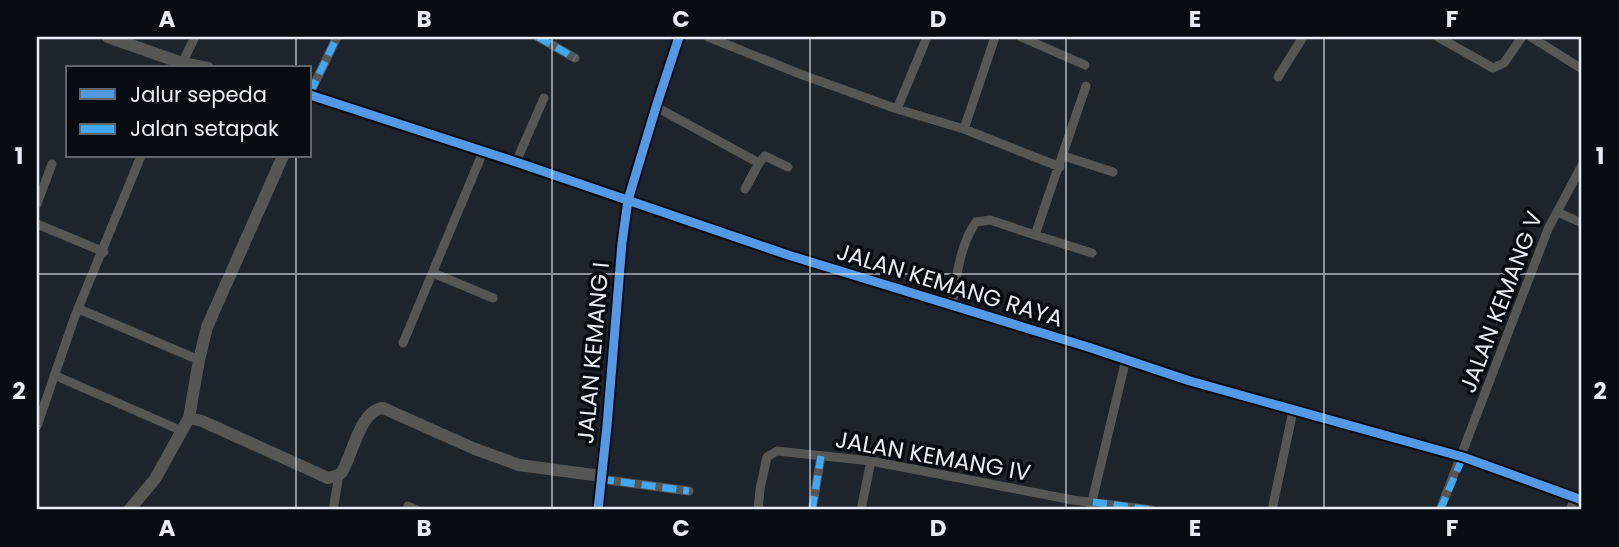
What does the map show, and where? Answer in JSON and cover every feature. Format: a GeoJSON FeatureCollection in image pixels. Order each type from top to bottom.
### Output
{"type":"FeatureCollection","features":[{"type":"Feature","properties":{"kind":"street"},"geometry":{"type":"LineString","coordinates":[[108,37],[180,65],[195,37]]}},
{"type":"Feature","properties":{"kind":"street"},"geometry":{"type":"LineString","coordinates":[[312,90],[337,37]]}},
{"type":"Feature","properties":{"kind":"street"},"geometry":{"type":"LineString","coordinates":[[538,37],[575,58]]}},
{"type":"Feature","properties":{"kind":"street","name":"JALAN KEMANG I"},"geometry":{"type":"LineString","coordinates":[[598,510],[628,200],[680,37]]}},
{"type":"Feature","properties":{"kind":"street"},"geometry":{"type":"LineString","coordinates":[[708,37],[1060,167]]}},
{"type":"Feature","properties":{"kind":"street"},"geometry":{"type":"LineString","coordinates":[[897,109],[927,37]]}},
{"type":"Feature","properties":{"kind":"street"},"geometry":{"type":"LineString","coordinates":[[964,130],[995,37]]}},
{"type":"Feature","properties":{"kind":"street"},"geometry":{"type":"LineString","coordinates":[[1021,37],[1086,65]]}},
{"type":"Feature","properties":{"kind":"street"},"geometry":{"type":"LineString","coordinates":[[1278,77],[1303,37]]}},
{"type":"Feature","properties":{"kind":"street"},"geometry":{"type":"LineString","coordinates":[[1438,37],[1493,68],[1504,63],[1522,37]]}},
{"type":"Feature","properties":{"kind":"street"},"geometry":{"type":"LineString","coordinates":[[1531,37],[1582,69]]}},
{"type":"Feature","properties":{"kind":"street"},"geometry":{"type":"LineString","coordinates":[[1035,235],[1086,86]]}},
{"type":"Feature","properties":{"kind":"street","name":"JALAN KEMANG RAYA"},"geometry":{"type":"LineString","coordinates":[[312,95],[788,256],[1190,381],[1463,457],[1578,499]]}},
{"type":"Feature","properties":{"kind":"street"},"geometry":{"type":"LineString","coordinates":[[516,162],[544,97]]}},
{"type":"Feature","properties":{"kind":"street"},"geometry":{"type":"LineString","coordinates":[[656,107],[759,163]]}},
{"type":"Feature","properties":{"kind":"street"},"geometry":{"type":"LineString","coordinates":[[404,343],[483,152]]}},
{"type":"Feature","properties":{"kind":"street"},"geometry":{"type":"LineString","coordinates":[[745,189],[765,156],[788,167]]}},
{"type":"Feature","properties":{"kind":"street"},"geometry":{"type":"LineString","coordinates":[[1064,156],[1113,172]]}},
{"type":"Feature","properties":{"kind":"street"},"geometry":{"type":"LineString","coordinates":[[37,425],[79,309],[140,158]]}},
{"type":"Feature","properties":{"kind":"street"},"geometry":{"type":"LineString","coordinates":[[129,510],[155,479],[189,418],[207,327],[282,158]]}},
{"type":"Feature","properties":{"kind":"street"},"geometry":{"type":"LineString","coordinates":[[37,204],[52,164]]}},
{"type":"Feature","properties":{"kind":"street","name":"JALAN KEMANG V"},"geometry":{"type":"LineString","coordinates":[[1440,510],[1463,457],[1540,248],[1582,165]]}},
{"type":"Feature","properties":{"kind":"street"},"geometry":{"type":"LineString","coordinates":[[1557,212],[1582,223]]}},
{"type":"Feature","properties":{"kind":"street"},"geometry":{"type":"LineString","coordinates":[[951,306],[961,259],[976,222],[990,220],[1092,253]]}},
{"type":"Feature","properties":{"kind":"street"},"geometry":{"type":"LineString","coordinates":[[37,223],[104,252]]}},
{"type":"Feature","properties":{"kind":"street"},"geometry":{"type":"LineString","coordinates":[[433,273],[493,298]]}},
{"type":"Feature","properties":{"kind":"street"},"geometry":{"type":"LineString","coordinates":[[79,309],[199,360]]}},
{"type":"Feature","properties":{"kind":"street"},"geometry":{"type":"LineString","coordinates":[[1091,506],[1126,359]]}},
{"type":"Feature","properties":{"kind":"street"},"geometry":{"type":"LineString","coordinates":[[54,375],[182,431]]}},
{"type":"Feature","properties":{"kind":"street"},"geometry":{"type":"LineString","coordinates":[[333,510],[339,475],[366,418],[377,409],[383,408],[475,449],[519,465],[689,491]]}},
{"type":"Feature","properties":{"kind":"street"},"geometry":{"type":"LineString","coordinates":[[1272,510],[1293,411]]}},
{"type":"Feature","properties":{"kind":"street"},"geometry":{"type":"LineString","coordinates":[[189,418],[202,421],[320,476],[328,478],[339,475]]}},
{"type":"Feature","properties":{"kind":"street"},"geometry":{"type":"LineString","coordinates":[[758,510],[760,489],[770,453],[777,451],[821,456]]}},
{"type":"Feature","properties":{"kind":"street","name":"JALAN KEMANG IV"},"geometry":{"type":"LineString","coordinates":[[812,510],[821,456],[871,461],[1091,506],[1152,510]]}},
{"type":"Feature","properties":{"kind":"street"},"geometry":{"type":"LineString","coordinates":[[861,510],[871,461]]}},
{"type":"Feature","properties":{"kind":"street"},"geometry":{"type":"LineString","coordinates":[[1570,510],[1578,499]]}},
{"type":"Feature","properties":{"kind":"marked path"},"geometry":{"type":"LineString","coordinates":[[312,89],[337,37]]}},
{"type":"Feature","properties":{"kind":"marked path"},"geometry":{"type":"LineString","coordinates":[[538,37],[575,58]]}},
{"type":"Feature","properties":{"kind":"marked path"},"geometry":{"type":"LineString","coordinates":[[812,510],[821,456]]}},
{"type":"Feature","properties":{"kind":"marked path"},"geometry":{"type":"LineString","coordinates":[[1440,510],[1463,457]]}},
{"type":"Feature","properties":{"kind":"marked path"},"geometry":{"type":"LineString","coordinates":[[600,479],[689,491]]}},
{"type":"Feature","properties":{"kind":"marked path"},"geometry":{"type":"LineString","coordinates":[[1093,502],[1152,510]]}},
{"type":"Feature","properties":{"kind":"cycle path"},"geometry":{"type":"LineString","coordinates":[[598,510],[628,200],[679,37]]}},
{"type":"Feature","properties":{"kind":"cycle path"},"geometry":{"type":"LineString","coordinates":[[312,96],[788,255],[1190,381],[1463,457],[1582,500]]}}]}
